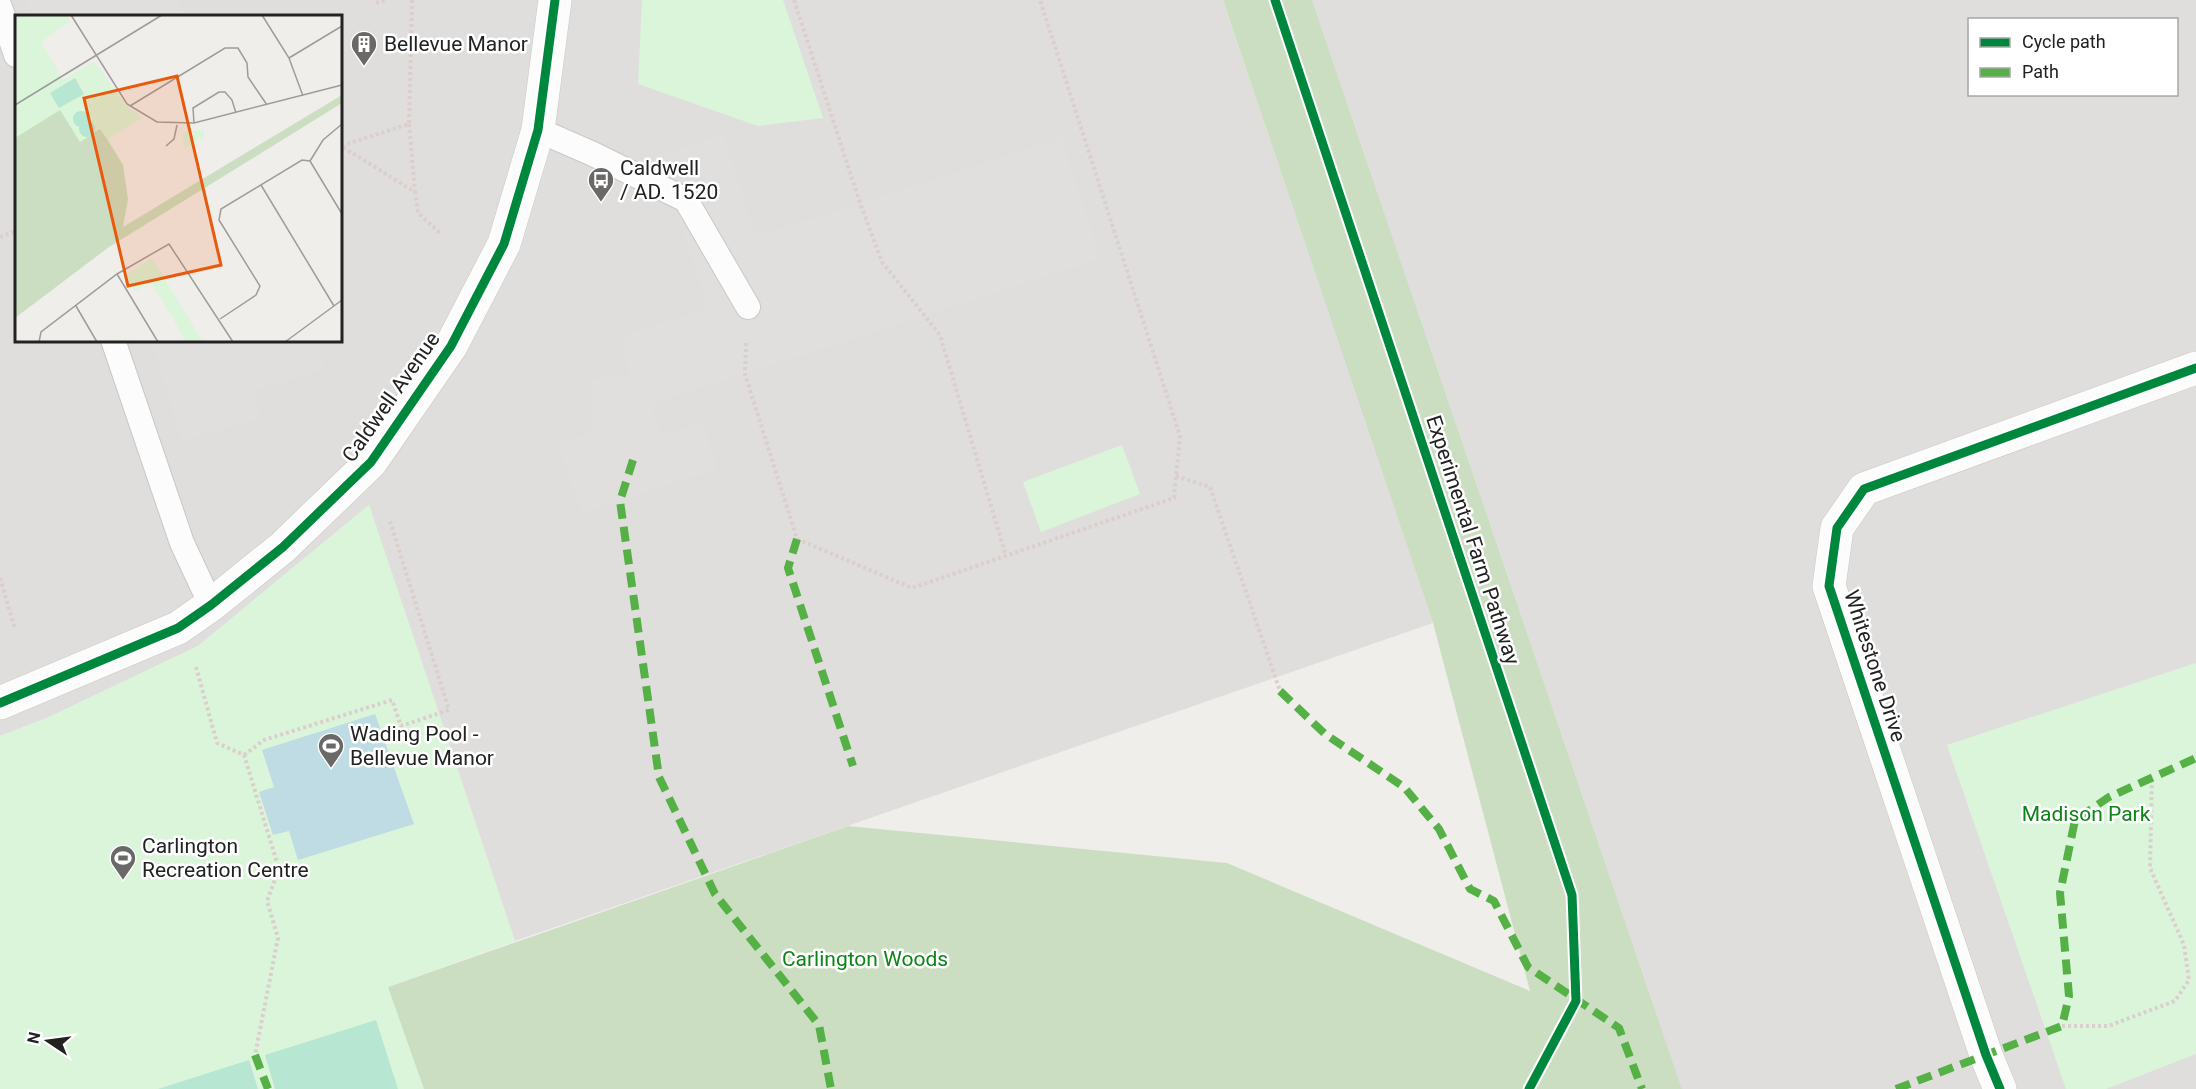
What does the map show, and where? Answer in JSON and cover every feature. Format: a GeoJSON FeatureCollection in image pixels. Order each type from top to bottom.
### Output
{"type":"FeatureCollection","features":[{"type":"Feature","properties":{"kind":"street","name":"Caldwell Avenue"},"geometry":{"type":"LineString","coordinates":[[0,703],[178,628],[211,605],[283,546],[371,462],[451,346],[504,244],[538,130],[555,0]]}},
{"type":"Feature","properties":{"kind":"street","name":"Whitestone Drive"},"geometry":{"type":"LineString","coordinates":[[2000,1089],[1986,1055],[1829,585],[1837,528],[1864,489],[2196,368]]}},
{"type":"Feature","properties":{"kind":"lane"},"geometry":{"type":"LineString","coordinates":[[0,6],[15,52]]}},
{"type":"Feature","properties":{"kind":"lane"},"geometry":{"type":"LineString","coordinates":[[538,130],[686,200],[748,307]]}},
{"type":"Feature","properties":{"kind":"lane"},"geometry":{"type":"LineString","coordinates":[[114,342],[182,543],[211,605]]}},
{"type":"Feature","properties":{"kind":"path"},"geometry":{"type":"LineString","coordinates":[[376,3],[386,0]]}},
{"type":"Feature","properties":{"kind":"path"},"geometry":{"type":"LineString","coordinates":[[412,0],[409,124],[415,192],[418,213],[441,234]]}},
{"type":"Feature","properties":{"kind":"path"},"geometry":{"type":"LineString","coordinates":[[800,0],[794,1],[860,203],[882,262],[940,335],[1006,556]]}},
{"type":"Feature","properties":{"kind":"path"},"geometry":{"type":"LineString","coordinates":[[748,307],[745,374],[797,539],[912,588],[1174,498],[1180,436],[1040,0]]}},
{"type":"Feature","properties":{"kind":"path"},"geometry":{"type":"LineString","coordinates":[[342,146],[409,124]]}},
{"type":"Feature","properties":{"kind":"path"},"geometry":{"type":"LineString","coordinates":[[342,147],[415,192]]}},
{"type":"Feature","properties":{"kind":"path"},"geometry":{"type":"LineString","coordinates":[[0,237],[15,231]]}},
{"type":"Feature","properties":{"kind":"path"},"geometry":{"type":"LineString","coordinates":[[1176,476],[1210,487],[1280,691]]}},
{"type":"Feature","properties":{"kind":"path"},"geometry":{"type":"LineString","coordinates":[[244,754],[264,740],[392,700],[401,726],[449,710],[389,518]]}},
{"type":"Feature","properties":{"kind":"path"},"geometry":{"type":"LineString","coordinates":[[0,578],[15,629]]}},
{"type":"Feature","properties":{"kind":"path"},"geometry":{"type":"LineString","coordinates":[[178,628],[198,674],[217,744],[244,754]]}},
{"type":"Feature","properties":{"kind":"path"},"geometry":{"type":"LineString","coordinates":[[244,754],[279,869],[267,901],[278,938],[255,1055]]}},
{"type":"Feature","properties":{"kind":"path"},"geometry":{"type":"LineString","coordinates":[[2062,1026],[2108,1026],[2175,1001],[2189,980],[2184,945],[2150,868],[2152,776]]}},
{"type":"Feature","properties":{"kind":"shaded area"},"geometry":{"type":"Polygon","coordinates":[[[0,0],[1223,0],[1433,623],[515,941],[369,505],[198,646],[49,717],[0,736],[0,0]]]}},
{"type":"Feature","properties":{"kind":"shaded area"},"geometry":{"type":"Polygon","coordinates":[[[25,0],[178,0],[184,15],[31,15],[25,0]]]}},
{"type":"Feature","properties":{"kind":"shaded area"},"geometry":{"type":"Polygon","coordinates":[[[1312,0],[2196,0],[2196,1089],[1682,1089],[1312,0]]]}},
{"type":"Feature","properties":{"kind":"shaded area"},"geometry":{"type":"Polygon","coordinates":[[[723,135],[756,237],[1062,138],[1100,259],[651,404],[661,436],[703,422],[718,469],[582,513],[557,444],[594,431],[592,379],[630,376],[622,336],[708,308],[659,155],[723,135]]]}},
{"type":"Feature","properties":{"kind":"shaded area"},"geometry":{"type":"Polygon","coordinates":[[[152,342],[316,342],[325,369],[254,391],[261,418],[182,441],[152,342]]]}},
{"type":"Feature","properties":{"kind":"green space"},"geometry":{"type":"Polygon","coordinates":[[[642,0],[783,0],[823,118],[758,126],[638,84],[642,0]]]}},
{"type":"Feature","properties":{"kind":"green space","name":"Carlington Woods"},"geometry":{"type":"Polygon","coordinates":[[[1223,0],[1312,0],[1682,1089],[398,1089],[388,987],[848,826],[1227,863],[1530,991],[1433,623],[1223,0]]]}},
{"type":"Feature","properties":{"kind":"green space"},"geometry":{"type":"Polygon","coordinates":[[[1122,445],[1140,494],[1041,532],[1023,482],[1122,445]]]}},
{"type":"Feature","properties":{"kind":"green space"},"geometry":{"type":"Polygon","coordinates":[[[369,505],[515,941],[388,987],[424,1089],[0,1089],[0,736],[49,717],[198,646],[369,505]]]}},
{"type":"Feature","properties":{"kind":"green space","name":"Madison Park"},"geometry":{"type":"Polygon","coordinates":[[[2196,663],[2196,1054],[2106,1089],[2066,1089],[1947,745],[2196,663]]]}},
{"type":"Feature","properties":{"kind":"green space"},"geometry":{"type":"Polygon","coordinates":[[[376,1020],[398,1089],[275,1089],[265,1055],[376,1020]]]}},
{"type":"Feature","properties":{"kind":"green space"},"geometry":{"type":"Polygon","coordinates":[[[249,1060],[258,1089],[158,1089],[249,1060]]]}},
{"type":"Feature","properties":{"kind":"water","name":"Wading Pool - Bellevue Manor"},"geometry":{"type":"Polygon","coordinates":[[[375,714],[414,824],[298,860],[289,831],[273,835],[259,792],[274,787],[262,750],[375,714]]]}},
{"type":"Feature","properties":{"kind":"marked path"},"geometry":{"type":"LineString","coordinates":[[633,460],[620,501],[659,777],[715,894],[819,1025],[831,1089]]}},
{"type":"Feature","properties":{"kind":"marked path"},"geometry":{"type":"LineString","coordinates":[[797,539],[788,568],[853,766]]}},
{"type":"Feature","properties":{"kind":"marked path"},"geometry":{"type":"LineString","coordinates":[[1280,691],[1325,734],[1404,787],[1439,829],[1470,889],[1494,901],[1528,967],[1619,1028],[1642,1089]]}},
{"type":"Feature","properties":{"kind":"marked path"},"geometry":{"type":"LineString","coordinates":[[1896,1089],[2062,1026],[2069,996],[2060,893],[2075,820],[2109,797],[2196,758]]}},
{"type":"Feature","properties":{"kind":"marked path"},"geometry":{"type":"LineString","coordinates":[[255,1055],[268,1089]]}},
{"type":"Feature","properties":{"kind":"cycle path"},"geometry":{"type":"LineString","coordinates":[[0,703],[178,628],[211,605],[283,547],[371,462],[451,346],[504,244],[538,130],[555,0]]}},
{"type":"Feature","properties":{"kind":"cycle path","name":"Experimental Farm Pathway"},"geometry":{"type":"LineString","coordinates":[[1275,0],[1572,895],[1576,1001],[1529,1089]]}},
{"type":"Feature","properties":{"kind":"cycle path"},"geometry":{"type":"LineString","coordinates":[[2000,1089],[1986,1055],[1829,586],[1837,528],[1864,489],[2196,368]]}},
{"type":"Feature","properties":{"kind":"place","name":"Bellevue Manor"},"geometry":{"type":"Point","coordinates":[364,67]}},
{"type":"Feature","properties":{"kind":"place","name":"Caldwell / AD. 1520"},"geometry":{"type":"Point","coordinates":[601,203]}},
{"type":"Feature","properties":{"kind":"place","name":"Wading Pool - Bellevue Manor"},"geometry":{"type":"Point","coordinates":[331,769]}},
{"type":"Feature","properties":{"kind":"place","name":"Carlington Recreation Centre"},"geometry":{"type":"Point","coordinates":[123,881]}}]}
